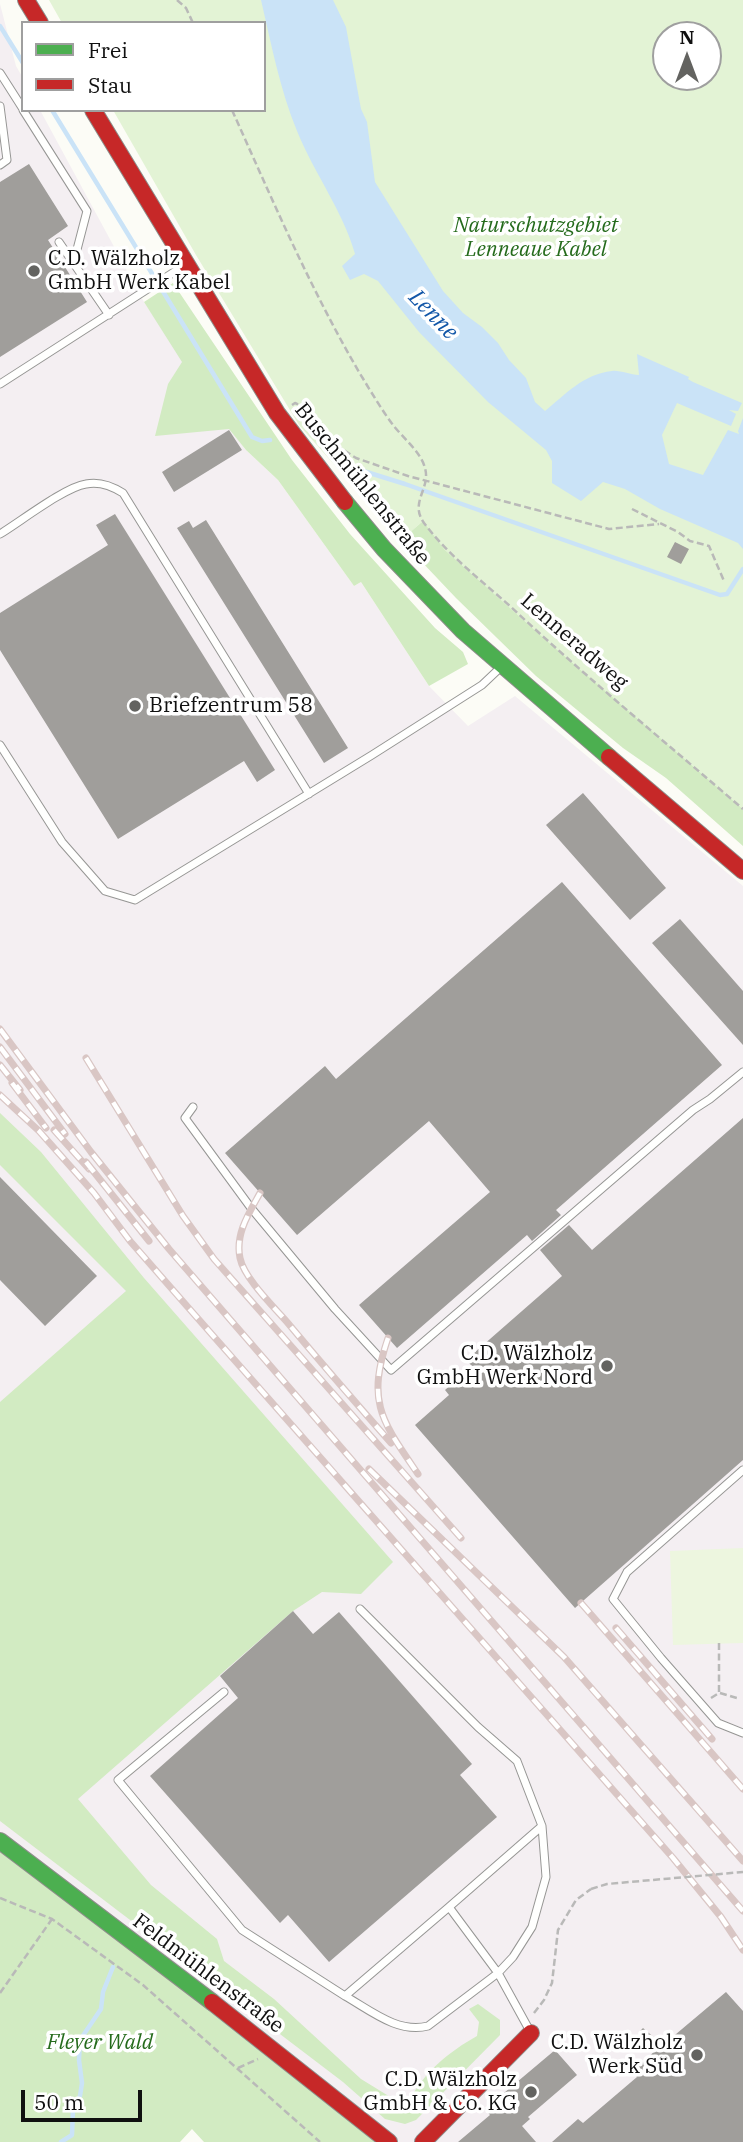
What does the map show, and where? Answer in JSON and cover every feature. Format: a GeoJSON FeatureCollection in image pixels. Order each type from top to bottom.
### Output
{"type":"FeatureCollection","features":[{"type":"Feature","properties":{"kind":"street"},"geometry":{"type":"LineString","coordinates":[[26,0],[39,21]]}},
{"type":"Feature","properties":{"kind":"street","name":"Buschmühlenstraße"},"geometry":{"type":"LineString","coordinates":[[94,112],[277,413],[322,474],[384,549],[463,631],[502,666],[743,871]]}},
{"type":"Feature","properties":{"kind":"street","name":"Feldmühlenstraße"},"geometry":{"type":"LineString","coordinates":[[0,1841],[276,2051],[389,2142]]}},
{"type":"Feature","properties":{"kind":"street"},"geometry":{"type":"LineString","coordinates":[[423,2142],[531,2033]]}},
{"type":"Feature","properties":{"kind":"lane"},"geometry":{"type":"LineString","coordinates":[[0,73],[21,107]]}},
{"type":"Feature","properties":{"kind":"lane"},"geometry":{"type":"LineString","coordinates":[[0,164],[7,160],[0,105],[13,93]]}},
{"type":"Feature","properties":{"kind":"lane"},"geometry":{"type":"LineString","coordinates":[[24,112],[87,211],[74,261]]}},
{"type":"Feature","properties":{"kind":"lane"},"geometry":{"type":"LineString","coordinates":[[59,242],[108,316]]}},
{"type":"Feature","properties":{"kind":"lane"},"geometry":{"type":"LineString","coordinates":[[0,384],[186,264]]}},
{"type":"Feature","properties":{"kind":"lane"},"geometry":{"type":"LineString","coordinates":[[0,534],[70,490],[85,484],[110,485],[123,493],[309,794]]}},
{"type":"Feature","properties":{"kind":"lane"},"geometry":{"type":"LineString","coordinates":[[0,745],[70,852],[105,891],[135,900],[482,685],[502,666]]}},
{"type":"Feature","properties":{"kind":"lane"},"geometry":{"type":"LineString","coordinates":[[193,1107],[186,1118],[251,1208],[335,1310],[391,1370],[693,1110],[743,1072]]}},
{"type":"Feature","properties":{"kind":"lane"},"geometry":{"type":"LineString","coordinates":[[743,1470],[627,1573],[613,1599],[718,1723],[743,1733]]}},
{"type":"Feature","properties":{"kind":"lane"},"geometry":{"type":"LineString","coordinates":[[224,1692],[118,1780],[242,1930],[345,1996],[399,2026],[415,2029],[428,2026],[498,1973],[513,1957],[532,1927],[546,1877],[542,1826],[517,1761],[478,1727],[359,1609]]}},
{"type":"Feature","properties":{"kind":"lane"},"geometry":{"type":"LineString","coordinates":[[345,1996],[542,1826]]}},
{"type":"Feature","properties":{"kind":"lane"},"geometry":{"type":"LineString","coordinates":[[449,1907],[498,1973],[531,2033]]}},
{"type":"Feature","properties":{"kind":"path"},"geometry":{"type":"LineString","coordinates":[[177,0],[186,8],[192,21]]}},
{"type":"Feature","properties":{"kind":"path"},"geometry":{"type":"LineString","coordinates":[[233,112],[315,290],[360,373],[393,425],[415,450],[425,467],[426,481]]}},
{"type":"Feature","properties":{"kind":"path"},"geometry":{"type":"LineString","coordinates":[[277,413],[295,403],[306,408],[339,447],[356,458],[426,481],[609,529],[659,524]]}},
{"type":"Feature","properties":{"kind":"path","name":"Lenneradweg"},"geometry":{"type":"LineString","coordinates":[[426,481],[418,513],[445,550],[743,808]]}},
{"type":"Feature","properties":{"kind":"path"},"geometry":{"type":"LineString","coordinates":[[632,509],[690,541],[709,546],[724,581]]}},
{"type":"Feature","properties":{"kind":"path"},"geometry":{"type":"LineString","coordinates":[[719,1643],[719,1693]]}},
{"type":"Feature","properties":{"kind":"path"},"geometry":{"type":"LineString","coordinates":[[701,1703],[719,1693],[737,1698]]}},
{"type":"Feature","properties":{"kind":"path"},"geometry":{"type":"LineString","coordinates":[[531,2033],[534,2011],[544,2000],[552,1983],[558,1930],[576,1900],[591,1889],[607,1884],[743,1872]]}},
{"type":"Feature","properties":{"kind":"path"},"geometry":{"type":"LineString","coordinates":[[0,1898],[52,1919],[143,1985],[320,2142]]}},
{"type":"Feature","properties":{"kind":"path"},"geometry":{"type":"LineString","coordinates":[[0,1993],[52,1919]]}},
{"type":"Feature","properties":{"kind":"shaded area"},"geometry":{"type":"Polygon","coordinates":[[[0,4],[16,66],[21,75],[21,112],[41,112],[144,302],[229,428],[246,450],[278,480],[354,586],[361,582],[429,686],[468,726],[515,696],[743,886],[743,2142],[389,2142],[0,1841],[0,4]]]}},
{"type":"Feature","properties":{"kind":"green space","name":"Naturschutzgebiet Lenneaue Kabel"},"geometry":{"type":"Polygon","coordinates":[[[49,0],[743,0],[743,809],[445,550],[423,521],[401,540],[299,425],[196,255],[114,112],[266,112],[266,21],[61,21],[49,0]]]}},
{"type":"Feature","properties":{"kind":"green space"},"geometry":{"type":"Polygon","coordinates":[[[173,283],[292,460],[350,534],[435,628],[463,652],[468,664],[429,686],[361,582],[354,586],[278,480],[246,450],[229,429],[155,436],[168,384],[182,362],[144,302],[173,283]]]}},
{"type":"Feature","properties":{"kind":"green space"},"geometry":{"type":"Polygon","coordinates":[[[423,521],[445,550],[743,809],[743,846],[666,778],[623,748],[536,676],[456,598],[401,540],[423,521]]]}},
{"type":"Feature","properties":{"kind":"green space"},"geometry":{"type":"Polygon","coordinates":[[[0,1113],[41,1152],[144,1278],[393,1562],[361,1594],[322,1592],[293,1611],[78,1799],[151,1885],[217,1939],[224,1961],[274,1999],[361,2079],[400,2103],[409,2101],[422,2081],[439,2063],[477,2036],[479,2022],[469,2009],[478,2004],[500,2020],[500,2035],[416,2120],[405,2124],[385,2119],[343,2082],[0,1821],[0,1402],[126,1291],[0,1165],[0,1113]]]}},
{"type":"Feature","properties":{"kind":"green space"},"geometry":{"type":"Polygon","coordinates":[[[743,1548],[743,1643],[673,1645],[670,1551],[743,1548]]]}},
{"type":"Feature","properties":{"kind":"green space","name":"Fleyer Wald"},"geometry":{"type":"Polygon","coordinates":[[[0,1841],[389,2142],[204,2142],[192,2129],[180,2142],[0,2142],[0,1841]]]}},
{"type":"Feature","properties":{"kind":"water","name":"Lenne"},"geometry":{"type":"Polygon","coordinates":[[[261,0],[333,0],[346,27],[361,109],[367,122],[375,182],[443,291],[463,313],[498,343],[526,378],[535,402],[545,411],[575,386],[592,376],[615,371],[639,375],[637,354],[742,403],[738,411],[729,410],[736,414],[731,426],[677,403],[662,435],[669,464],[703,475],[728,430],[739,434],[743,418],[743,549],[738,543],[660,509],[625,489],[603,482],[581,501],[552,483],[552,461],[546,450],[488,402],[419,332],[378,281],[364,274],[350,280],[342,266],[355,254],[350,238],[304,147],[291,115],[261,0]]]}},
{"type":"Feature","properties":{"kind":"building","name":"C.D. Wälzholz GmbH Werk Kabel"},"geometry":{"type":"Polygon","coordinates":[[[29,164],[68,226],[48,240],[87,302],[0,357],[0,182],[29,164]]]}},
{"type":"Feature","properties":{"kind":"building"},"geometry":{"type":"Polygon","coordinates":[[[229,430],[242,450],[174,492],[162,472],[229,430]]]}},
{"type":"Feature","properties":{"kind":"building","name":"Briefzentrum 58"},"geometry":{"type":"Polygon","coordinates":[[[115,514],[275,770],[257,782],[244,761],[118,839],[0,650],[0,613],[108,545],[96,525],[115,514]]]}},
{"type":"Feature","properties":{"kind":"building"},"geometry":{"type":"Polygon","coordinates":[[[206,520],[348,748],[324,763],[177,528],[189,521],[193,528],[206,520]]]}},
{"type":"Feature","properties":{"kind":"building"},"geometry":{"type":"Polygon","coordinates":[[[675,542],[689,549],[681,564],[667,557],[675,542]]]}},
{"type":"Feature","properties":{"kind":"building"},"geometry":{"type":"Polygon","coordinates":[[[583,793],[666,888],[630,920],[546,825],[583,793]]]}},
{"type":"Feature","properties":{"kind":"building"},"geometry":{"type":"Polygon","coordinates":[[[562,882],[722,1065],[556,1210],[561,1215],[532,1241],[527,1235],[397,1348],[359,1305],[490,1192],[429,1121],[297,1235],[225,1153],[325,1066],[336,1079],[562,882]]]}},
{"type":"Feature","properties":{"kind":"building"},"geometry":{"type":"Polygon","coordinates":[[[680,919],[743,991],[743,1045],[652,943],[680,919]]]}},
{"type":"Feature","properties":{"kind":"building","name":"C.D. Wälzholz GmbH Werk Nord"},"geometry":{"type":"Polygon","coordinates":[[[743,1118],[743,1460],[575,1608],[415,1425],[449,1395],[445,1390],[472,1366],[466,1360],[562,1276],[540,1250],[569,1225],[592,1250],[743,1118]]]}},
{"type":"Feature","properties":{"kind":"building"},"geometry":{"type":"Polygon","coordinates":[[[0,1177],[97,1276],[45,1326],[0,1280],[0,1177]]]}},
{"type":"Feature","properties":{"kind":"building"},"geometry":{"type":"Polygon","coordinates":[[[293,1611],[313,1634],[339,1612],[472,1764],[460,1775],[497,1817],[329,1962],[288,1915],[280,1923],[150,1776],[238,1698],[220,1676],[293,1611]]]}},
{"type":"Feature","properties":{"kind":"building","name":"C.D. Wälzholz Werk Süd"},"geometry":{"type":"Polygon","coordinates":[[[726,1992],[743,2011],[743,2142],[552,2142],[578,2119],[583,2123],[637,2077],[632,2071],[655,2051],[640,2031],[643,2028],[663,2045],[726,1992]]]}},
{"type":"Feature","properties":{"kind":"building","name":"C.D. Wälzholz GmbH & Co. KG"},"geometry":{"type":"Polygon","coordinates":[[[555,2050],[577,2075],[528,2117],[530,2119],[522,2126],[536,2142],[458,2142],[490,2115],[485,2109],[555,2050]]]}},
{"type":"Feature","properties":{"kind":"waterway"},"geometry":{"type":"LineString","coordinates":[[0,26],[21,60]]}},
{"type":"Feature","properties":{"kind":"waterway"},"geometry":{"type":"LineString","coordinates":[[53,112],[252,437],[262,441],[270,440]]}},
{"type":"Feature","properties":{"kind":"waterway"},"geometry":{"type":"LineString","coordinates":[[344,465],[720,595],[727,594],[743,569]]}},
{"type":"Feature","properties":{"kind":"waterway"},"geometry":{"type":"LineString","coordinates":[[61,2142],[72,2135],[73,2110],[80,2096],[80,2040],[101,2009],[103,1992],[113,1967]]}},
{"type":"Feature","properties":{"kind":"railway"},"geometry":{"type":"LineString","coordinates":[[0,1029],[91,1152],[169,1249],[743,1911]]}},
{"type":"Feature","properties":{"kind":"railway"},"geometry":{"type":"LineString","coordinates":[[0,1047],[65,1134]]}},
{"type":"Feature","properties":{"kind":"railway"},"geometry":{"type":"LineString","coordinates":[[86,1058],[183,1216],[214,1259],[461,1538]]}},
{"type":"Feature","properties":{"kind":"railway"},"geometry":{"type":"LineString","coordinates":[[0,1065],[20,1090]]}},
{"type":"Feature","properties":{"kind":"railway"},"geometry":{"type":"LineString","coordinates":[[12,1083],[46,1128]]}},
{"type":"Feature","properties":{"kind":"railway"},"geometry":{"type":"LineString","coordinates":[[0,1095],[39,1131],[94,1193],[130,1241],[673,1858],[721,1917],[743,1950]]}},
{"type":"Feature","properties":{"kind":"railway"},"geometry":{"type":"LineString","coordinates":[[54,1130],[89,1169]]}},
{"type":"Feature","properties":{"kind":"railway"},"geometry":{"type":"LineString","coordinates":[[86,1162],[149,1241]]}},
{"type":"Feature","properties":{"kind":"railway"},"geometry":{"type":"LineString","coordinates":[[260,1193],[239,1241],[240,1258],[247,1274],[391,1443]]}},
{"type":"Feature","properties":{"kind":"railway"},"geometry":{"type":"LineString","coordinates":[[388,1338],[378,1379],[381,1410],[395,1440],[418,1474]]}},
{"type":"Feature","properties":{"kind":"railway"},"geometry":{"type":"LineString","coordinates":[[369,1469],[564,1657],[743,1861]]}},
{"type":"Feature","properties":{"kind":"railway"},"geometry":{"type":"LineString","coordinates":[[581,1603],[743,1789]]}},
{"type":"Feature","properties":{"kind":"railway"},"geometry":{"type":"LineString","coordinates":[[616,1628],[712,1739]]}},
{"type":"Feature","properties":{"kind":"traffic: fast"},"geometry":{"type":"LineString","coordinates":[[345,502],[384,549],[463,631],[609,757]]}},
{"type":"Feature","properties":{"kind":"traffic: fast"},"geometry":{"type":"LineString","coordinates":[[0,1841],[212,2002]]}},
{"type":"Feature","properties":{"kind":"traffic: jam"},"geometry":{"type":"LineString","coordinates":[[26,0],[39,21]]}},
{"type":"Feature","properties":{"kind":"traffic: jam"},"geometry":{"type":"LineString","coordinates":[[94,112],[277,413],[345,502]]}},
{"type":"Feature","properties":{"kind":"traffic: jam"},"geometry":{"type":"LineString","coordinates":[[609,757],[743,871]]}},
{"type":"Feature","properties":{"kind":"traffic: jam"},"geometry":{"type":"LineString","coordinates":[[212,2002],[389,2142]]}},
{"type":"Feature","properties":{"kind":"traffic: jam"},"geometry":{"type":"LineString","coordinates":[[423,2142],[531,2033]]}},
{"type":"Feature","properties":{"kind":"place","name":"C.D. Wälzholz GmbH Werk Kabel"},"geometry":{"type":"Point","coordinates":[34,271]}},
{"type":"Feature","properties":{"kind":"place","name":"Briefzentrum 58"},"geometry":{"type":"Point","coordinates":[135,706]}},
{"type":"Feature","properties":{"kind":"place","name":"C.D. Wälzholz GmbH Werk Nord"},"geometry":{"type":"Point","coordinates":[607,1366]}},
{"type":"Feature","properties":{"kind":"place","name":"C.D. Wälzholz Werk Süd"},"geometry":{"type":"Point","coordinates":[697,2055]}},
{"type":"Feature","properties":{"kind":"place","name":"C.D. Wälzholz GmbH & Co. KG"},"geometry":{"type":"Point","coordinates":[531,2092]}}]}
